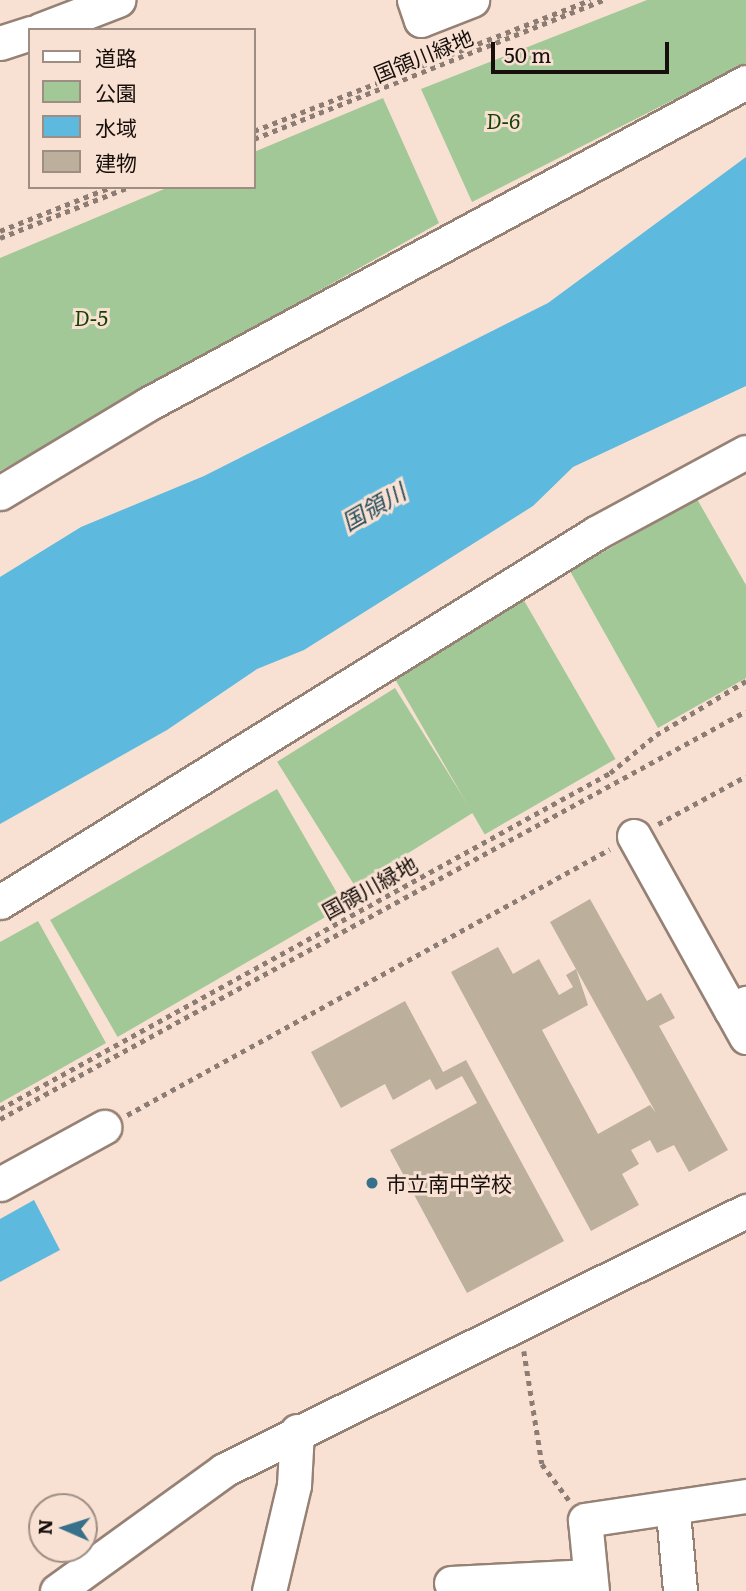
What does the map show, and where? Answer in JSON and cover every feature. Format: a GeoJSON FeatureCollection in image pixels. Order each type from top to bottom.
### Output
{"type":"FeatureCollection","features":[{"type":"Feature","properties":{"kind":"street"},"geometry":{"type":"LineString","coordinates":[[45,28],[118,0]]}},
{"type":"Feature","properties":{"kind":"street"},"geometry":{"type":"LineString","coordinates":[[414,0],[421,20],[472,0]]}},
{"type":"Feature","properties":{"kind":"street"},"geometry":{"type":"LineString","coordinates":[[0,43],[28,34]]}},
{"type":"Feature","properties":{"kind":"street"},"geometry":{"type":"LineString","coordinates":[[0,493],[148,404],[746,82]]}},
{"type":"Feature","properties":{"kind":"street"},"geometry":{"type":"LineString","coordinates":[[0,902],[596,533],[746,452]]}},
{"type":"Feature","properties":{"kind":"street"},"geometry":{"type":"LineString","coordinates":[[634,836],[741,1017]]}},
{"type":"Feature","properties":{"kind":"street"},"geometry":{"type":"LineString","coordinates":[[0,1184],[104,1127]]}},
{"type":"Feature","properties":{"kind":"street"},"geometry":{"type":"LineString","coordinates":[[57,1591],[224,1470],[297,1431],[746,1211]]}},
{"type":"Feature","properties":{"kind":"street"},"geometry":{"type":"LineString","coordinates":[[269,1591],[293,1485],[297,1431]]}},
{"type":"Feature","properties":{"kind":"street"},"geometry":{"type":"LineString","coordinates":[[451,1583],[591,1584],[585,1520],[673,1512],[746,1496]]}},
{"type":"Feature","properties":{"kind":"street"},"geometry":{"type":"LineString","coordinates":[[673,1512],[680,1591]]}},
{"type":"Feature","properties":{"kind":"path"},"geometry":{"type":"LineString","coordinates":[[256,130],[590,0]]}},
{"type":"Feature","properties":{"kind":"path","name":"国領川緑地"},"geometry":{"type":"LineString","coordinates":[[256,138],[603,0]]}},
{"type":"Feature","properties":{"kind":"path"},"geometry":{"type":"LineString","coordinates":[[0,231],[106,189]]}},
{"type":"Feature","properties":{"kind":"path"},"geometry":{"type":"LineString","coordinates":[[0,237],[124,189]]}},
{"type":"Feature","properties":{"kind":"path","name":"国領川緑地"},"geometry":{"type":"LineString","coordinates":[[0,1109],[610,773],[656,735],[746,681]]}},
{"type":"Feature","properties":{"kind":"path"},"geometry":{"type":"LineString","coordinates":[[0,1119],[746,711]]}},
{"type":"Feature","properties":{"kind":"path"},"geometry":{"type":"LineString","coordinates":[[104,1127],[746,776]]}},
{"type":"Feature","properties":{"kind":"path"},"geometry":{"type":"LineString","coordinates":[[511,1326],[524,1349],[542,1464],[585,1520]]}},
{"type":"Feature","properties":{"kind":"green space","name":"D-6"},"geometry":{"type":"Polygon","coordinates":[[[647,0],[746,0],[746,63],[472,202],[421,89],[647,0]]]}},
{"type":"Feature","properties":{"kind":"green space","name":"D-5"},"geometry":{"type":"Polygon","coordinates":[[[383,98],[439,223],[0,471],[0,258],[164,189],[256,189],[256,151],[383,98]]]}},
{"type":"Feature","properties":{"kind":"green space"},"geometry":{"type":"Polygon","coordinates":[[[697,499],[746,585],[746,678],[658,728],[570,571],[697,499]]]}},
{"type":"Feature","properties":{"kind":"green space"},"geometry":{"type":"Polygon","coordinates":[[[522,597],[616,759],[485,834],[391,672],[522,597]]]}},
{"type":"Feature","properties":{"kind":"green space"},"geometry":{"type":"Polygon","coordinates":[[[395,688],[473,813],[355,886],[277,762],[395,688]]]}},
{"type":"Feature","properties":{"kind":"green space"},"geometry":{"type":"Polygon","coordinates":[[[277,789],[345,906],[118,1037],[50,920],[277,789]]]}},
{"type":"Feature","properties":{"kind":"green space"},"geometry":{"type":"Polygon","coordinates":[[[38,921],[106,1043],[0,1103],[0,942],[38,921]]]}},
{"type":"Feature","properties":{"kind":"water","name":"国領川"},"geometry":{"type":"Polygon","coordinates":[[[746,157],[746,386],[573,467],[533,506],[304,650],[257,669],[167,730],[0,824],[0,577],[81,527],[204,476],[548,303],[746,157]]]}},
{"type":"Feature","properties":{"kind":"water"},"geometry":{"type":"Polygon","coordinates":[[[34,1200],[60,1250],[0,1282],[0,1219],[34,1200]]]}},
{"type":"Feature","properties":{"kind":"building"},"geometry":{"type":"Polygon","coordinates":[[[590,899],[647,1001],[661,993],[675,1018],[659,1026],[728,1150],[689,1172],[674,1145],[657,1153],[650,1140],[631,1150],[639,1164],[622,1174],[639,1205],[591,1231],[451,972],[498,947],[513,974],[539,959],[559,995],[573,987],[566,975],[576,969],[550,922],[590,899]],[[576,969],[588,1005],[542,1030],[598,1134],[650,1105],[656,1113],[576,969]]]}},
{"type":"Feature","properties":{"kind":"building"},"geometry":{"type":"Polygon","coordinates":[[[405,1001],[443,1072],[466,1060],[564,1241],[467,1293],[390,1150],[477,1103],[462,1076],[436,1090],[430,1079],[393,1100],[385,1084],[341,1108],[311,1052],[405,1001]]]}},
{"type":"Feature","properties":{"kind":"place","name":"市立南中学校"},"geometry":{"type":"Point","coordinates":[372,1183]}}]}
